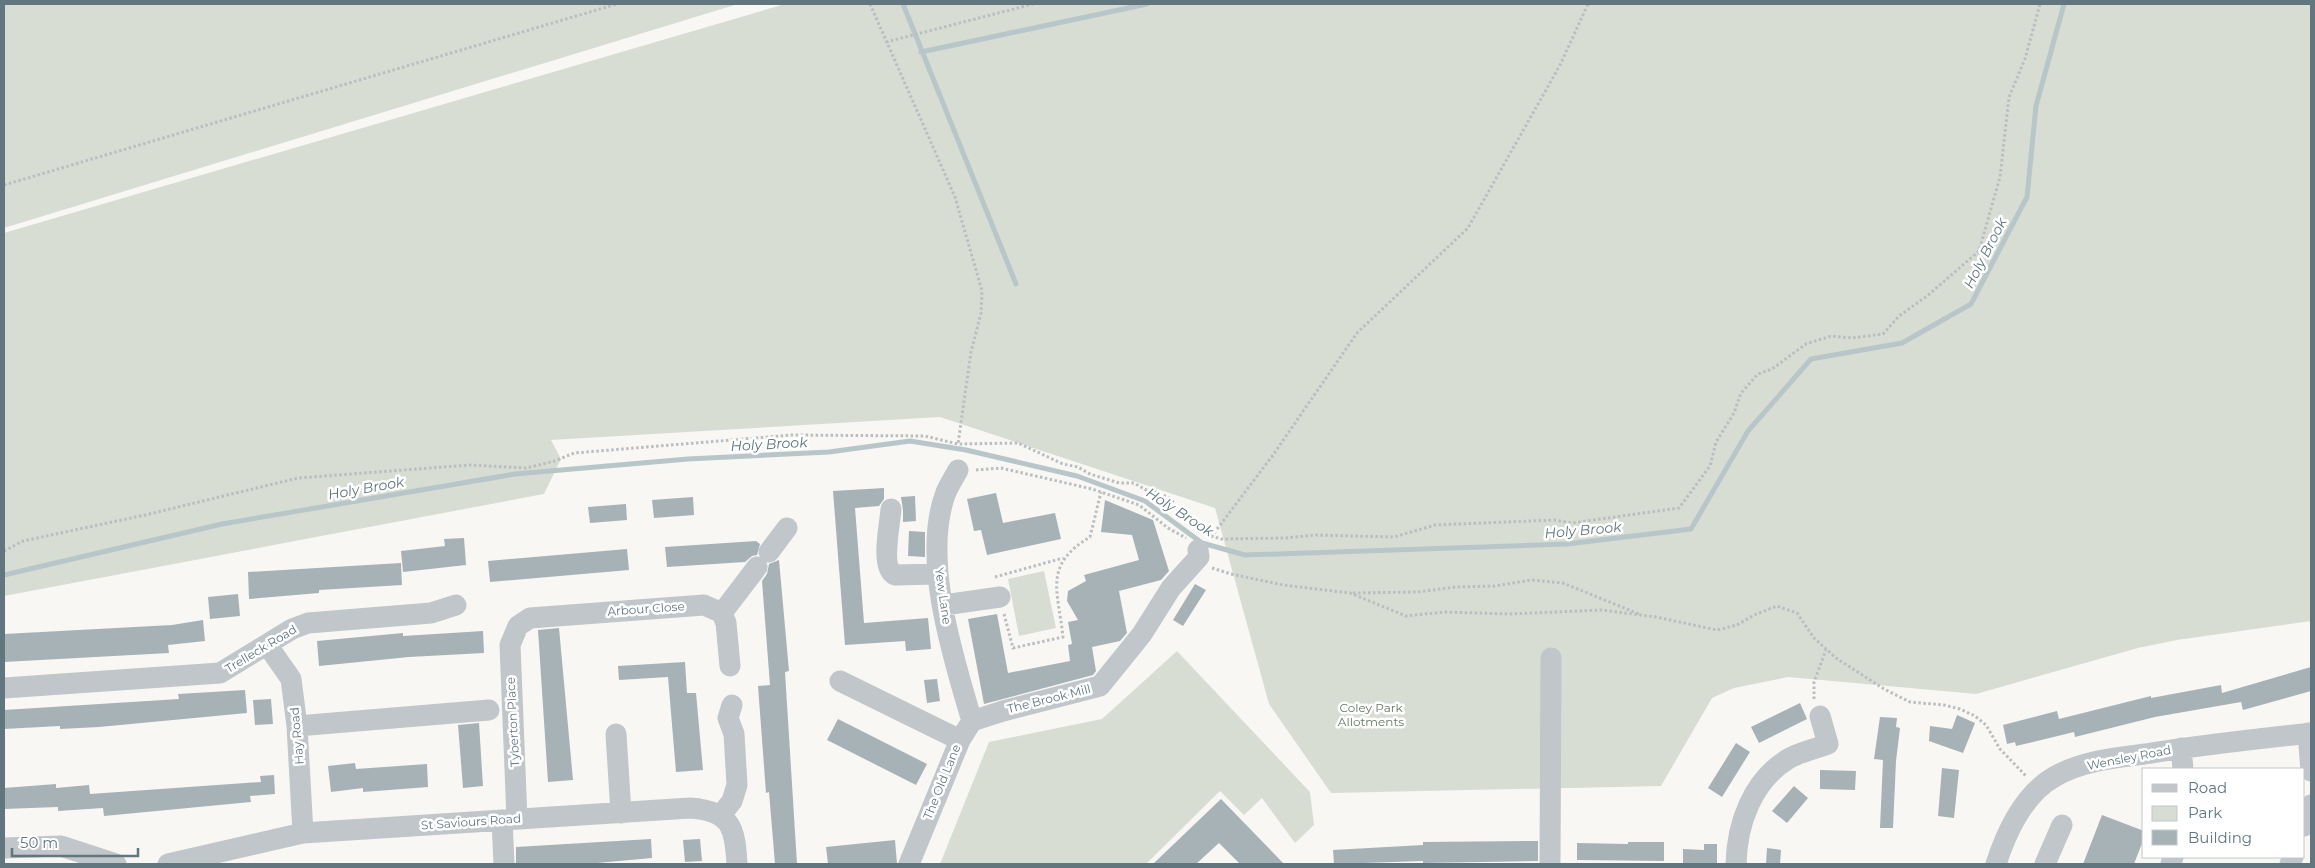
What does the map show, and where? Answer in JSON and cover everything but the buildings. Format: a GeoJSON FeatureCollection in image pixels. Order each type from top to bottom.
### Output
{"type":"FeatureCollection","features":[{"type":"Feature","properties":{"kind":"street","name":"Yew Lane"},"geometry":{"type":"LineString","coordinates":[[958,470],[946,494],[940,517],[938,574],[953,657],[972,721]]}},
{"type":"Feature","properties":{"kind":"street"},"geometry":{"type":"LineString","coordinates":[[891,509],[887,553],[888,568],[892,574],[895,576],[938,574]]}},
{"type":"Feature","properties":{"kind":"street"},"geometry":{"type":"LineString","coordinates":[[730,666],[726,623],[722,613],[787,528]]}},
{"type":"Feature","properties":{"kind":"street","name":"The Brook Mill"},"geometry":{"type":"LineString","coordinates":[[972,721],[1100,686],[1142,634],[1171,588],[1202,549]]}},
{"type":"Feature","properties":{"kind":"street"},"geometry":{"type":"LineString","coordinates":[[944,605],[1000,598]]}},
{"type":"Feature","properties":{"kind":"street","name":"Trelleck Road"},"geometry":{"type":"LineString","coordinates":[[4,688],[220,673],[268,646],[292,629],[308,623],[430,613],[456,605]]}},
{"type":"Feature","properties":{"kind":"street","name":"Arbour Close"},"geometry":{"type":"LineString","coordinates":[[518,626],[530,618],[704,605],[722,613]]}},
{"type":"Feature","properties":{"kind":"street","name":"Tyberton Place"},"geometry":{"type":"LineString","coordinates":[[504,864],[510,820],[510,644],[518,626]]}},
{"type":"Feature","properties":{"kind":"street","name":"Hay Road"},"geometry":{"type":"LineString","coordinates":[[268,646],[291,679],[297,726],[303,834]]}},
{"type":"Feature","properties":{"kind":"street"},"geometry":{"type":"LineString","coordinates":[[1550,864],[1552,658]]}},
{"type":"Feature","properties":{"kind":"street","name":"The Old Lane"},"geometry":{"type":"LineString","coordinates":[[840,682],[960,740],[909,864]]}},
{"type":"Feature","properties":{"kind":"street"},"geometry":{"type":"LineString","coordinates":[[732,705],[728,718],[734,734],[738,785],[732,800],[721,815],[736,834],[737,864]]}},
{"type":"Feature","properties":{"kind":"street"},"geometry":{"type":"LineString","coordinates":[[297,726],[489,710]]}},
{"type":"Feature","properties":{"kind":"street"},"geometry":{"type":"LineString","coordinates":[[1736,864],[1739,829],[1746,808],[1769,776],[1789,759],[1828,744],[1820,716]]}},
{"type":"Feature","properties":{"kind":"street"},"geometry":{"type":"LineString","coordinates":[[960,740],[972,721]]}},
{"type":"Feature","properties":{"kind":"street"},"geometry":{"type":"LineString","coordinates":[[2310,733],[2311,771]]}},
{"type":"Feature","properties":{"kind":"street","name":"Wensley Road"},"geometry":{"type":"LineString","coordinates":[[1996,864],[2016,817],[2038,789],[2054,777],[2096,761],[2181,748],[2310,733]]}},
{"type":"Feature","properties":{"kind":"street"},"geometry":{"type":"LineString","coordinates":[[616,734],[622,813]]}},
{"type":"Feature","properties":{"kind":"street"},"geometry":{"type":"LineString","coordinates":[[2181,748],[2183,768]]}},
{"type":"Feature","properties":{"kind":"street"},"geometry":{"type":"LineString","coordinates":[[2305,823],[2311,805]]}},
{"type":"Feature","properties":{"kind":"street","name":"St Saviours Road"},"geometry":{"type":"LineString","coordinates":[[168,864],[303,834],[690,808],[704,809],[721,815]]}},
{"type":"Feature","properties":{"kind":"street"},"geometry":{"type":"LineString","coordinates":[[2045,864],[2062,825]]}},
{"type":"Feature","properties":{"kind":"street"},"geometry":{"type":"LineString","coordinates":[[4,848],[61,846],[116,864]]}},
{"type":"Feature","properties":{"kind":"path"},"geometry":{"type":"LineString","coordinates":[[4,185],[617,4]]}},
{"type":"Feature","properties":{"kind":"path"},"geometry":{"type":"LineString","coordinates":[[870,4],[955,197],[982,291],[981,313],[971,352],[958,444]]}},
{"type":"Feature","properties":{"kind":"path"},"geometry":{"type":"LineString","coordinates":[[886,42],[1033,4]]}},
{"type":"Feature","properties":{"kind":"path"},"geometry":{"type":"LineString","coordinates":[[1202,549],[1273,455],[1356,333],[1468,228],[1560,65],[1588,4]]}},
{"type":"Feature","properties":{"kind":"path"},"geometry":{"type":"LineString","coordinates":[[1202,549],[1221,539],[1314,535],[1394,537],[1435,525],[1554,520],[1572,523],[1678,508],[1710,466],[1716,442],[1734,413],[1741,393],[1758,374],[1772,370],[1806,344],[1831,336],[1852,338],[1883,334],[1898,316],[1927,296],[1978,251],[2000,177],[2009,97],[2025,59],[2040,4]]}},
{"type":"Feature","properties":{"kind":"path"},"geometry":{"type":"LineString","coordinates":[[4,551],[23,541],[145,515],[298,478],[470,465],[526,468],[555,461],[574,453],[792,435],[926,436],[958,444],[1018,443],[1096,476],[1124,484],[1134,483],[1148,491],[1157,492],[1171,499],[1184,517],[1214,569],[1230,574],[1283,585],[1350,593],[1417,592],[1456,586],[1495,586],[1531,580],[1564,583],[1642,615]]}},
{"type":"Feature","properties":{"kind":"path"},"geometry":{"type":"LineString","coordinates":[[958,470],[1001,468],[1068,482],[1101,492],[1139,505],[1168,528],[1202,549]]}},
{"type":"Feature","properties":{"kind":"path"},"geometry":{"type":"LineString","coordinates":[[1064,558],[994,578],[1013,648],[1063,637],[1057,570],[1074,546],[1090,537],[1101,492]]}},
{"type":"Feature","properties":{"kind":"path"},"geometry":{"type":"LineString","coordinates":[[1350,593],[1406,616],[1444,612],[1509,614],[1558,610],[1602,610],[1642,615],[1717,630],[1737,625],[1754,614],[1777,606],[1796,613],[1814,638],[1826,649],[1884,689],[1910,702],[1960,708],[1975,716],[1986,725],[2000,749],[2038,789]]}},
{"type":"Feature","properties":{"kind":"path"},"geometry":{"type":"LineString","coordinates":[[1820,716],[1814,703],[1814,682],[1826,649]]}},
{"type":"Feature","properties":{"kind":"green space"},"geometry":{"type":"Polygon","coordinates":[[[4,4],[738,4],[4,228],[4,4]]]}},
{"type":"Feature","properties":{"kind":"green space","name":"Coley Park Allotments"},"geometry":{"type":"Polygon","coordinates":[[[785,4],[2311,4],[2311,621],[2177,640],[2138,648],[1976,694],[1788,677],[1734,688],[1712,698],[1661,786],[1331,793],[1269,704],[1215,508],[940,417],[551,440],[561,459],[544,494],[4,596],[4,233],[785,4]]]}},
{"type":"Feature","properties":{"kind":"green space"},"geometry":{"type":"Polygon","coordinates":[[[1044,571],[1056,628],[1019,636],[1008,579],[1044,571]]]}},
{"type":"Feature","properties":{"kind":"green space"},"geometry":{"type":"Polygon","coordinates":[[[1177,651],[1310,792],[1314,825],[1295,843],[1262,798],[1244,815],[1220,791],[1146,864],[940,864],[989,742],[1102,719],[1177,651]]]}},
{"type":"Feature","properties":{"kind":"waterway"},"geometry":{"type":"LineString","coordinates":[[903,4],[1016,284]]}},
{"type":"Feature","properties":{"kind":"waterway"},"geometry":{"type":"LineString","coordinates":[[921,52],[1147,4]]}},
{"type":"Feature","properties":{"kind":"waterway","name":"Holy Brook"},"geometry":{"type":"LineString","coordinates":[[4,575],[222,524],[515,474],[688,459],[829,452],[910,441],[966,450],[1077,476],[1145,501],[1202,543],[1245,555],[1567,544],[1691,529],[1748,431],[1811,359],[1902,343],[1971,304],[2027,197],[2036,106],[2064,4]]}}]}
